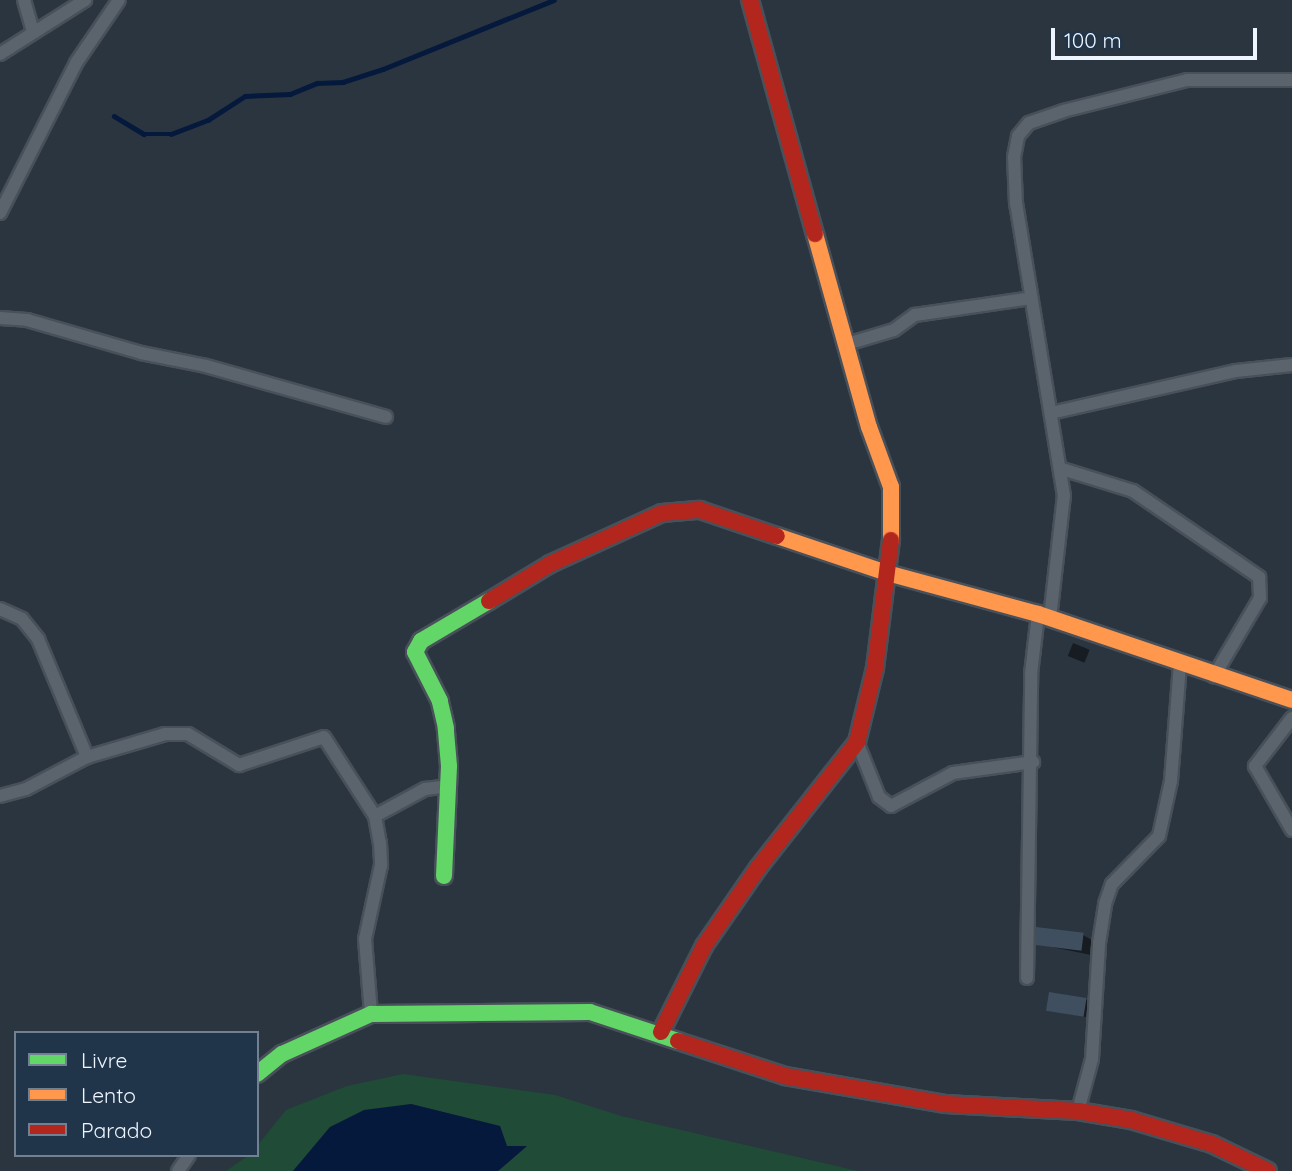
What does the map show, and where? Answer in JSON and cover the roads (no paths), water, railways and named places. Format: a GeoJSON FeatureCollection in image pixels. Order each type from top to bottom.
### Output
{"type":"FeatureCollection","features":[{"type":"Feature","properties":{"kind":"street"},"geometry":{"type":"LineString","coordinates":[[24,0],[33,33]]}},
{"type":"Feature","properties":{"kind":"street"},"geometry":{"type":"LineString","coordinates":[[0,54],[85,0]]}},
{"type":"Feature","properties":{"kind":"street"},"geometry":{"type":"LineString","coordinates":[[0,213],[76,64],[119,0]]}},
{"type":"Feature","properties":{"kind":"street"},"geometry":{"type":"LineString","coordinates":[[661,1032],[704,946],[758,868],[815,801],[857,743],[875,668],[894,498],[847,344],[750,0]]}},
{"type":"Feature","properties":{"kind":"street"},"geometry":{"type":"LineString","coordinates":[[1027,978],[1033,762],[1031,674],[1063,524],[1062,470],[1031,298],[1013,157],[1018,136],[1029,123],[1187,80],[1292,80]]}},
{"type":"Feature","properties":{"kind":"street"},"geometry":{"type":"LineString","coordinates":[[847,344],[894,330],[915,315],[1031,298]]}},
{"type":"Feature","properties":{"kind":"street"},"geometry":{"type":"LineString","coordinates":[[0,318],[27,320],[141,353],[206,366],[386,417]]}},
{"type":"Feature","properties":{"kind":"street"},"geometry":{"type":"LineString","coordinates":[[1051,413],[1236,371],[1292,365]]}},
{"type":"Feature","properties":{"kind":"street"},"geometry":{"type":"LineString","coordinates":[[1062,470],[1133,491],[1259,577],[1260,598],[1214,676]]}},
{"type":"Feature","properties":{"kind":"street"},"geometry":{"type":"LineString","coordinates":[[444,876],[448,786],[444,712],[415,652],[439,627],[550,564],[662,513],[684,509],[700,510],[887,573],[1044,616],[1180,665],[1292,700]]}},
{"type":"Feature","properties":{"kind":"street"},"geometry":{"type":"LineString","coordinates":[[0,609],[22,618],[38,639],[87,757]]}},
{"type":"Feature","properties":{"kind":"street"},"geometry":{"type":"LineString","coordinates":[[1078,1111],[1092,1059],[1105,905],[1112,884],[1158,835],[1171,781],[1180,665]]}},
{"type":"Feature","properties":{"kind":"street"},"geometry":{"type":"LineString","coordinates":[[1292,718],[1255,766],[1292,830]]}},
{"type":"Feature","properties":{"kind":"street"},"geometry":{"type":"LineString","coordinates":[[0,796],[26,789],[87,757],[165,734],[188,734],[239,765],[324,737],[374,816],[381,864],[365,939],[371,1014]]}},
{"type":"Feature","properties":{"kind":"street"},"geometry":{"type":"LineString","coordinates":[[857,743],[879,797],[891,806],[953,772],[1033,762]]}},
{"type":"Feature","properties":{"kind":"street"},"geometry":{"type":"LineString","coordinates":[[374,816],[425,789],[448,786]]}},
{"type":"Feature","properties":{"kind":"street"},"geometry":{"type":"LineString","coordinates":[[259,1072],[282,1054],[371,1014],[590,1012],[661,1032],[785,1076],[946,1104],[1078,1111],[1212,1144],[1268,1171]]}},
{"type":"Feature","properties":{"kind":"water"},"geometry":{"type":"Polygon","coordinates":[[[411,1104],[500,1126],[507,1146],[527,1146],[498,1171],[293,1171],[330,1127],[364,1110],[411,1104]]]}},
{"type":"Feature","properties":{"kind":"waterway"},"geometry":{"type":"LineString","coordinates":[[114,116],[144,134],[171,134],[208,120],[245,96],[290,94],[317,83],[343,82],[383,69],[554,0]]}}]}
